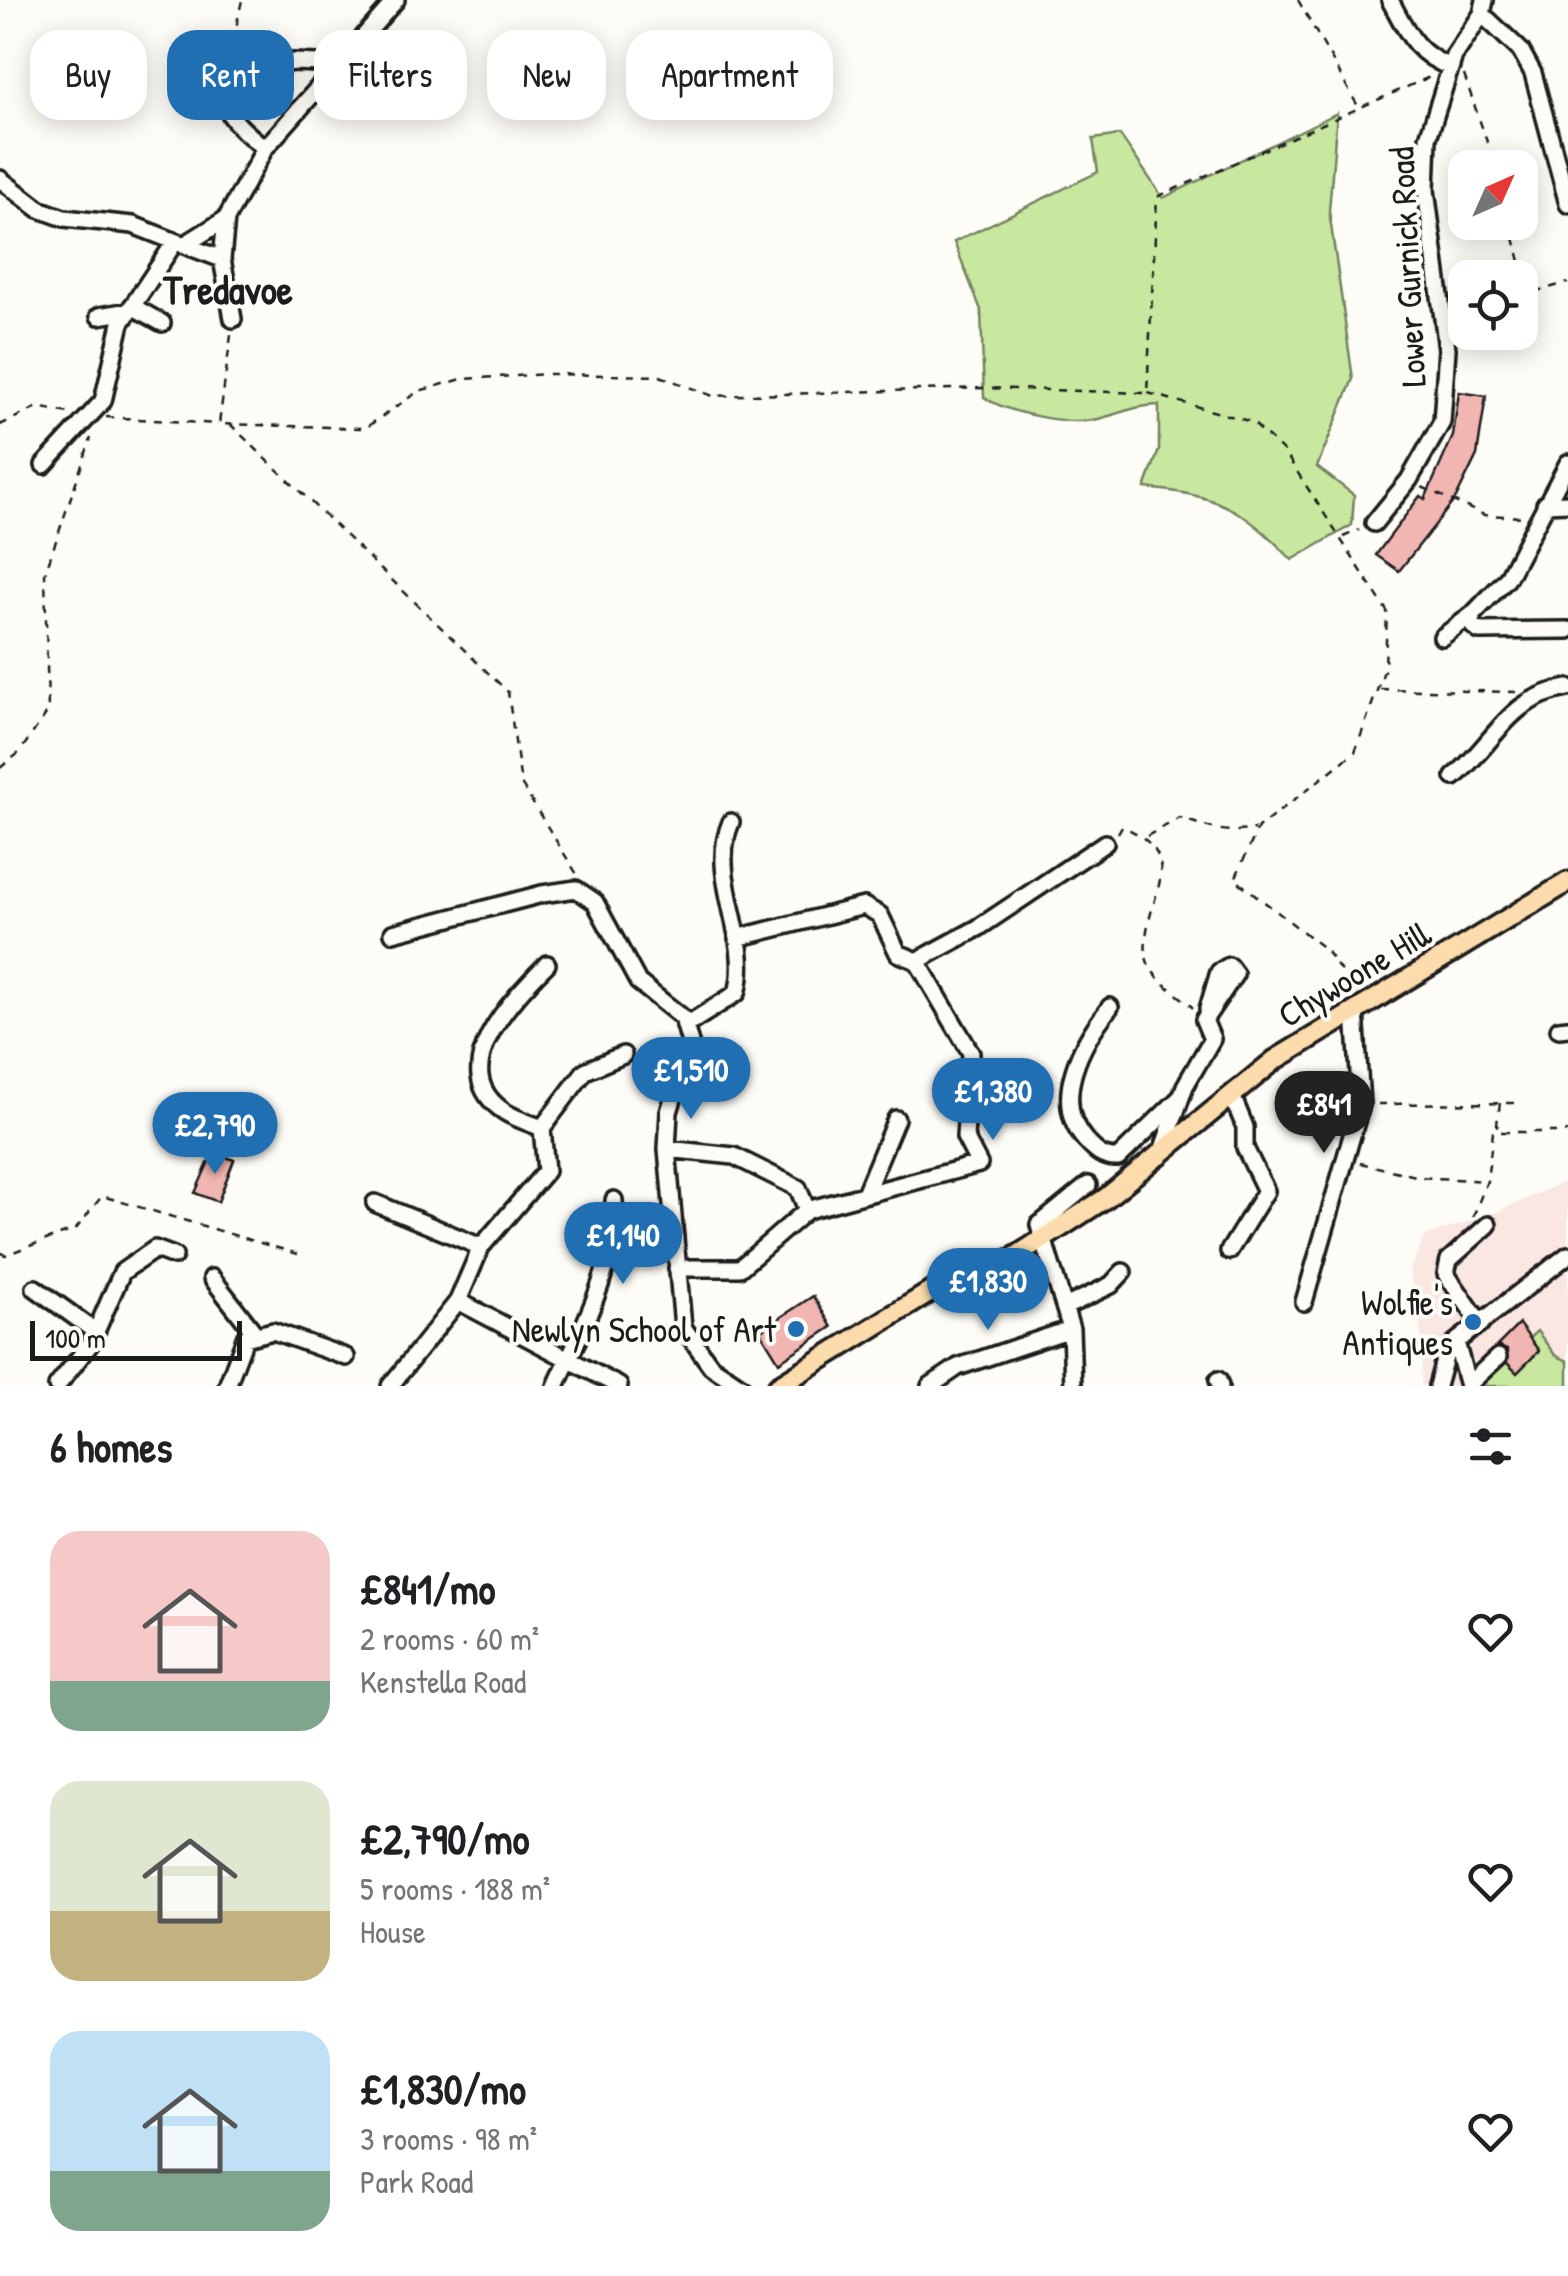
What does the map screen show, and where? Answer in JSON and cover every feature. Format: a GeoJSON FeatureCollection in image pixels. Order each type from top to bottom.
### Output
{"type":"FeatureCollection","features":[{"type":"Feature","properties":{"kind":"main road","name":"Chywoone Hill"},"geometry":{"type":"LineString","coordinates":[[778,1386],[932,1291],[1014,1257],[1106,1198],[1275,1060],[1568,882]]}},
{"type":"Feature","properties":{"kind":"street"},"geometry":{"type":"LineString","coordinates":[[370,30],[396,0]]}},
{"type":"Feature","properties":{"kind":"street"},"geometry":{"type":"LineString","coordinates":[[1390,0],[1414,46],[1430,60],[1453,62]]}},
{"type":"Feature","properties":{"kind":"street"},"geometry":{"type":"LineString","coordinates":[[1483,7],[1521,51],[1533,73],[1568,204]]}},
{"type":"Feature","properties":{"kind":"street","name":"Lower Gurnick Road"},"geometry":{"type":"LineString","coordinates":[[1374,523],[1409,480],[1442,422],[1447,349],[1426,190],[1428,138],[1453,62],[1483,7]]}},
{"type":"Feature","properties":{"kind":"street"},"geometry":{"type":"LineString","coordinates":[[233,319],[222,260],[226,220],[265,148],[314,94]]}},
{"type":"Feature","properties":{"kind":"street"},"geometry":{"type":"LineString","coordinates":[[234,120],[265,148]]}},
{"type":"Feature","properties":{"kind":"street"},"geometry":{"type":"LineString","coordinates":[[0,179],[38,209],[64,218],[134,225],[222,260]]}},
{"type":"Feature","properties":{"kind":"street"},"geometry":{"type":"LineString","coordinates":[[44,465],[66,436],[90,417],[106,393],[121,323],[131,309],[180,244],[226,220]]}},
{"type":"Feature","properties":{"kind":"street"},"geometry":{"type":"LineString","coordinates":[[99,316],[131,309],[162,323]]}},
{"type":"Feature","properties":{"kind":"street"},"geometry":{"type":"LineString","coordinates":[[1442,637],[1472,615],[1507,579],[1568,463]]}},
{"type":"Feature","properties":{"kind":"street"},"geometry":{"type":"LineString","coordinates":[[1542,510],[1568,503]]}},
{"type":"Feature","properties":{"kind":"street"},"geometry":{"type":"LineString","coordinates":[[1472,615],[1472,624],[1479,631],[1568,630]]}},
{"type":"Feature","properties":{"kind":"street"},"geometry":{"type":"LineString","coordinates":[[1454,777],[1488,748],[1498,726],[1538,693],[1568,688]]}},
{"type":"Feature","properties":{"kind":"street"},"geometry":{"type":"LineString","coordinates":[[685,1026],[736,993],[742,974],[737,938],[730,922],[724,840],[731,822]]}},
{"type":"Feature","properties":{"kind":"street"},"geometry":{"type":"LineString","coordinates":[[917,960],[978,928],[1105,842]]}},
{"type":"Feature","properties":{"kind":"street"},"geometry":{"type":"LineString","coordinates":[[393,933],[542,894],[589,897],[638,982],[683,1018],[690,1043],[669,1112],[668,1149],[683,1327],[711,1366],[741,1386]]}},
{"type":"Feature","properties":{"kind":"street"},"geometry":{"type":"LineString","coordinates":[[677,1268],[740,1268],[807,1210],[866,1191],[979,1164],[966,1138],[971,1053],[917,960],[898,953],[880,915],[864,906],[737,938]]}},
{"type":"Feature","properties":{"kind":"street"},"geometry":{"type":"LineString","coordinates":[[542,1128],[504,1112],[481,1087],[479,1066],[490,1031],[546,964]]}},
{"type":"Feature","properties":{"kind":"street"},"geometry":{"type":"LineString","coordinates":[[1110,1007],[1080,1050],[1070,1094],[1069,1114],[1082,1136],[1097,1153],[1118,1158],[1180,1097]]}},
{"type":"Feature","properties":{"kind":"street"},"geometry":{"type":"LineString","coordinates":[[1304,1302],[1361,1104],[1360,1008]]}},
{"type":"Feature","properties":{"kind":"street"},"geometry":{"type":"LineString","coordinates":[[1160,1157],[1180,1097],[1212,1039],[1206,1014]]}},
{"type":"Feature","properties":{"kind":"street"},"geometry":{"type":"LineString","coordinates":[[390,1386],[458,1301],[481,1247],[546,1171],[542,1128],[585,1070],[623,1055]]}},
{"type":"Feature","properties":{"kind":"street"},"geometry":{"type":"LineString","coordinates":[[1229,1251],[1266,1191],[1245,1148],[1245,1127],[1233,1098]]}},
{"type":"Feature","properties":{"kind":"street"},"geometry":{"type":"LineString","coordinates":[[866,1191],[896,1120]]}},
{"type":"Feature","properties":{"kind":"street"},"geometry":{"type":"LineString","coordinates":[[668,1149],[734,1156],[798,1188],[807,1210]]}},
{"type":"Feature","properties":{"kind":"street"},"geometry":{"type":"LineString","coordinates":[[1072,1386],[1071,1329],[1039,1225],[1088,1185]]}},
{"type":"Feature","properties":{"kind":"street"},"geometry":{"type":"LineString","coordinates":[[556,1386],[607,1268],[615,1228],[614,1200]]}},
{"type":"Feature","properties":{"kind":"street"},"geometry":{"type":"LineString","coordinates":[[375,1204],[481,1247]]}},
{"type":"Feature","properties":{"kind":"street"},"geometry":{"type":"LineString","coordinates":[[1480,1324],[1449,1281],[1446,1268],[1461,1247],[1488,1225]]}},
{"type":"Feature","properties":{"kind":"street"},"geometry":{"type":"LineString","coordinates":[[57,1386],[96,1332],[122,1272],[155,1249],[174,1256]]}},
{"type":"Feature","properties":{"kind":"street"},"geometry":{"type":"LineString","coordinates":[[1437,1386],[1446,1354],[1456,1342],[1568,1255]]}},
{"type":"Feature","properties":{"kind":"street"},"geometry":{"type":"LineString","coordinates":[[1065,1307],[1111,1285],[1123,1272]]}},
{"type":"Feature","properties":{"kind":"street"},"geometry":{"type":"LineString","coordinates":[[212,1278],[256,1335]]}},
{"type":"Feature","properties":{"kind":"street"},"geometry":{"type":"LineString","coordinates":[[35,1288],[96,1332]]}},
{"type":"Feature","properties":{"kind":"street"},"geometry":{"type":"LineString","coordinates":[[458,1301],[619,1386]]}},
{"type":"Feature","properties":{"kind":"street"},"geometry":{"type":"LineString","coordinates":[[930,1386],[958,1367],[1071,1329]]}},
{"type":"Feature","properties":{"kind":"street"},"geometry":{"type":"LineString","coordinates":[[227,1386],[245,1338],[273,1330],[346,1357]]}},
{"type":"Feature","properties":{"kind":"street"},"geometry":{"type":"LineString","coordinates":[[1456,1342],[1468,1386],[1498,1358]]}},
{"type":"Feature","properties":{"kind":"path"},"geometry":{"type":"LineString","coordinates":[[236,30],[242,0]]}},
{"type":"Feature","properties":{"kind":"path"},"geometry":{"type":"LineString","coordinates":[[1298,0],[1359,108]]}},
{"type":"Feature","properties":{"kind":"path"},"geometry":{"type":"LineString","coordinates":[[1147,393],[1157,197],[1453,62],[1472,91],[1490,150]]}},
{"type":"Feature","properties":{"kind":"path"},"geometry":{"type":"LineString","coordinates":[[1514,240],[1528,294],[1568,283]]}},
{"type":"Feature","properties":{"kind":"path"},"geometry":{"type":"LineString","coordinates":[[219,424],[233,319]]}},
{"type":"Feature","properties":{"kind":"path"},"geometry":{"type":"LineString","coordinates":[[0,426],[38,407],[90,417],[365,428],[420,391],[462,378],[550,374],[660,376],[713,396],[988,388],[1147,393],[1252,422],[1285,453],[1387,611],[1385,668],[1355,752],[1258,828],[1230,834],[1208,831],[1180,818],[1146,837]]}},
{"type":"Feature","properties":{"kind":"path"},"geometry":{"type":"LineString","coordinates":[[0,768],[19,753],[48,712],[44,573],[93,433],[90,417]]}},
{"type":"Feature","properties":{"kind":"path"},"geometry":{"type":"LineString","coordinates":[[229,424],[508,692],[521,784],[589,897]]}},
{"type":"Feature","properties":{"kind":"path"},"geometry":{"type":"LineString","coordinates":[[1409,480],[1484,514],[1542,510]]}},
{"type":"Feature","properties":{"kind":"path"},"geometry":{"type":"LineString","coordinates":[[1342,537],[1374,523]]}},
{"type":"Feature","properties":{"kind":"path"},"geometry":{"type":"LineString","coordinates":[[1378,689],[1538,693]]}},
{"type":"Feature","properties":{"kind":"path"},"geometry":{"type":"LineString","coordinates":[[1105,842],[1114,841],[1122,826],[1146,837],[1162,865],[1146,956],[1152,971],[1206,1014]]}},
{"type":"Feature","properties":{"kind":"path"},"geometry":{"type":"LineString","coordinates":[[1258,828],[1235,879],[1324,948],[1360,1008]]}},
{"type":"Feature","properties":{"kind":"path"},"geometry":{"type":"LineString","coordinates":[[1500,1103],[1501,1132]]}},
{"type":"Feature","properties":{"kind":"path"},"geometry":{"type":"LineString","coordinates":[[1361,1104],[1517,1103]]}},
{"type":"Feature","properties":{"kind":"path"},"geometry":{"type":"LineString","coordinates":[[1468,1225],[1486,1182],[1492,1132],[1568,1132]]}},
{"type":"Feature","properties":{"kind":"path"},"geometry":{"type":"LineString","coordinates":[[1346,1160],[1420,1177],[1486,1182]]}},
{"type":"Feature","properties":{"kind":"path"},"geometry":{"type":"LineString","coordinates":[[0,1252],[6,1255],[76,1230],[102,1196],[298,1254]]}},
{"type":"Feature","properties":{"kind":"shaded area"},"geometry":{"type":"Polygon","coordinates":[[[1568,1180],[1568,1371],[1525,1386],[1421,1386],[1423,1344],[1410,1271],[1425,1236],[1490,1215],[1568,1180]]]}},
{"type":"Feature","properties":{"kind":"green space"},"geometry":{"type":"Polygon","coordinates":[[[1337,113],[1329,211],[1353,379],[1317,467],[1354,495],[1352,525],[1292,560],[1258,527],[1227,507],[1191,495],[1145,488],[1159,450],[1159,405],[1071,421],[1023,413],[984,397],[981,310],[954,242],[1098,172],[1093,139],[1120,135],[1163,198],[1337,113]]]}},
{"type":"Feature","properties":{"kind":"green space"},"geometry":{"type":"Polygon","coordinates":[[[1537,1331],[1555,1355],[1568,1361],[1568,1386],[1477,1386],[1537,1331]]]}},
{"type":"Feature","properties":{"kind":"building"},"geometry":{"type":"Polygon","coordinates":[[[1459,392],[1486,396],[1477,455],[1456,498],[1399,571],[1376,555],[1420,496],[1425,499],[1453,436],[1459,392]]]}},
{"type":"Feature","properties":{"kind":"building"},"geometry":{"type":"Polygon","coordinates":[[[213,1152],[234,1160],[218,1202],[195,1193],[213,1152]]]}},
{"type":"Feature","properties":{"kind":"building","name":"Newlyn School of Art"},"geometry":{"type":"Polygon","coordinates":[[[813,1296],[832,1327],[779,1362],[760,1331],[813,1296]]]}},
{"type":"Feature","properties":{"kind":"building"},"geometry":{"type":"Polygon","coordinates":[[[1519,1324],[1539,1351],[1517,1373],[1507,1363],[1507,1350],[1497,1346],[1519,1324]]]}},
{"type":"Feature","properties":{"kind":"place","name":"Wolfie's Antiques"},"geometry":{"type":"Point","coordinates":[1473,1322]}},
{"type":"Feature","properties":{"kind":"place","name":"Newlyn School of Art"},"geometry":{"type":"Point","coordinates":[796,1329]}},
{"type":"Feature","properties":{"kind":"district","name":"Tredavoe"},"geometry":{"type":"Point","coordinates":[228,289]}}]}
